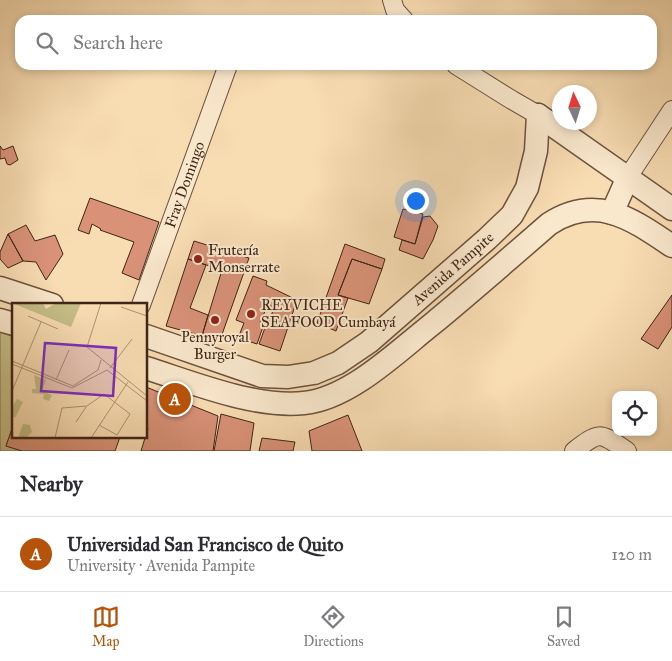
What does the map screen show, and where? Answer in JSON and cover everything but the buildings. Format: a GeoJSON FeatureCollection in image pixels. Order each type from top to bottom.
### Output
{"type":"FeatureCollection","features":[{"type":"Feature","properties":{"kind":"street"},"geometry":{"type":"LineString","coordinates":[[392,0],[395,10],[400,15]]}},
{"type":"Feature","properties":{"kind":"street","name":"Fray Domingo"},"geometry":{"type":"LineString","coordinates":[[142,303],[226,70]]}},
{"type":"Feature","properties":{"kind":"street"},"geometry":{"type":"LineString","coordinates":[[464,70],[538,115],[672,209]]}},
{"type":"Feature","properties":{"kind":"street"},"geometry":{"type":"LineString","coordinates":[[612,213],[628,177],[672,110]]}},
{"type":"Feature","properties":{"kind":"street","name":"Avenida Pampite"},"geometry":{"type":"LineString","coordinates":[[148,337],[262,376],[288,377],[314,373],[338,363],[369,342],[512,215],[527,188],[536,151],[538,115]]}},
{"type":"Feature","properties":{"kind":"street","name":"Avenida Pampite"},"geometry":{"type":"LineString","coordinates":[[148,369],[250,400],[283,404],[306,403],[336,394],[365,379],[564,214],[583,209],[598,209],[612,213],[630,220],[672,246]]}},
{"type":"Feature","properties":{"kind":"street"},"geometry":{"type":"LineString","coordinates":[[487,239],[508,260]]}},
{"type":"Feature","properties":{"kind":"street"},"geometry":{"type":"LineString","coordinates":[[0,288],[46,303]]}},
{"type":"Feature","properties":{"kind":"street"},"geometry":{"type":"LineString","coordinates":[[574,451],[590,438],[598,436],[604,436],[628,451]]}},
{"type":"Feature","properties":{"kind":"shaded area"},"geometry":{"type":"Polygon","coordinates":[[[0,332],[12,336],[12,429],[6,446],[22,451],[0,451],[0,332]]]}},
{"type":"Feature","properties":{"kind":"place","name":"Frutería Monserrate"},"geometry":{"type":"Point","coordinates":[198,259]}},
{"type":"Feature","properties":{"kind":"place","name":"REYVICHE SEAFOOD Cumbayá"},"geometry":{"type":"Point","coordinates":[251,314]}},
{"type":"Feature","properties":{"kind":"place","name":"Pennyroyal Burger"},"geometry":{"type":"Point","coordinates":[215,320]}},
{"type":"Feature","properties":{"kind":"place","name":"Universidad San Francisco de Quito"},"geometry":{"type":"Point","coordinates":[175,399]}}]}
